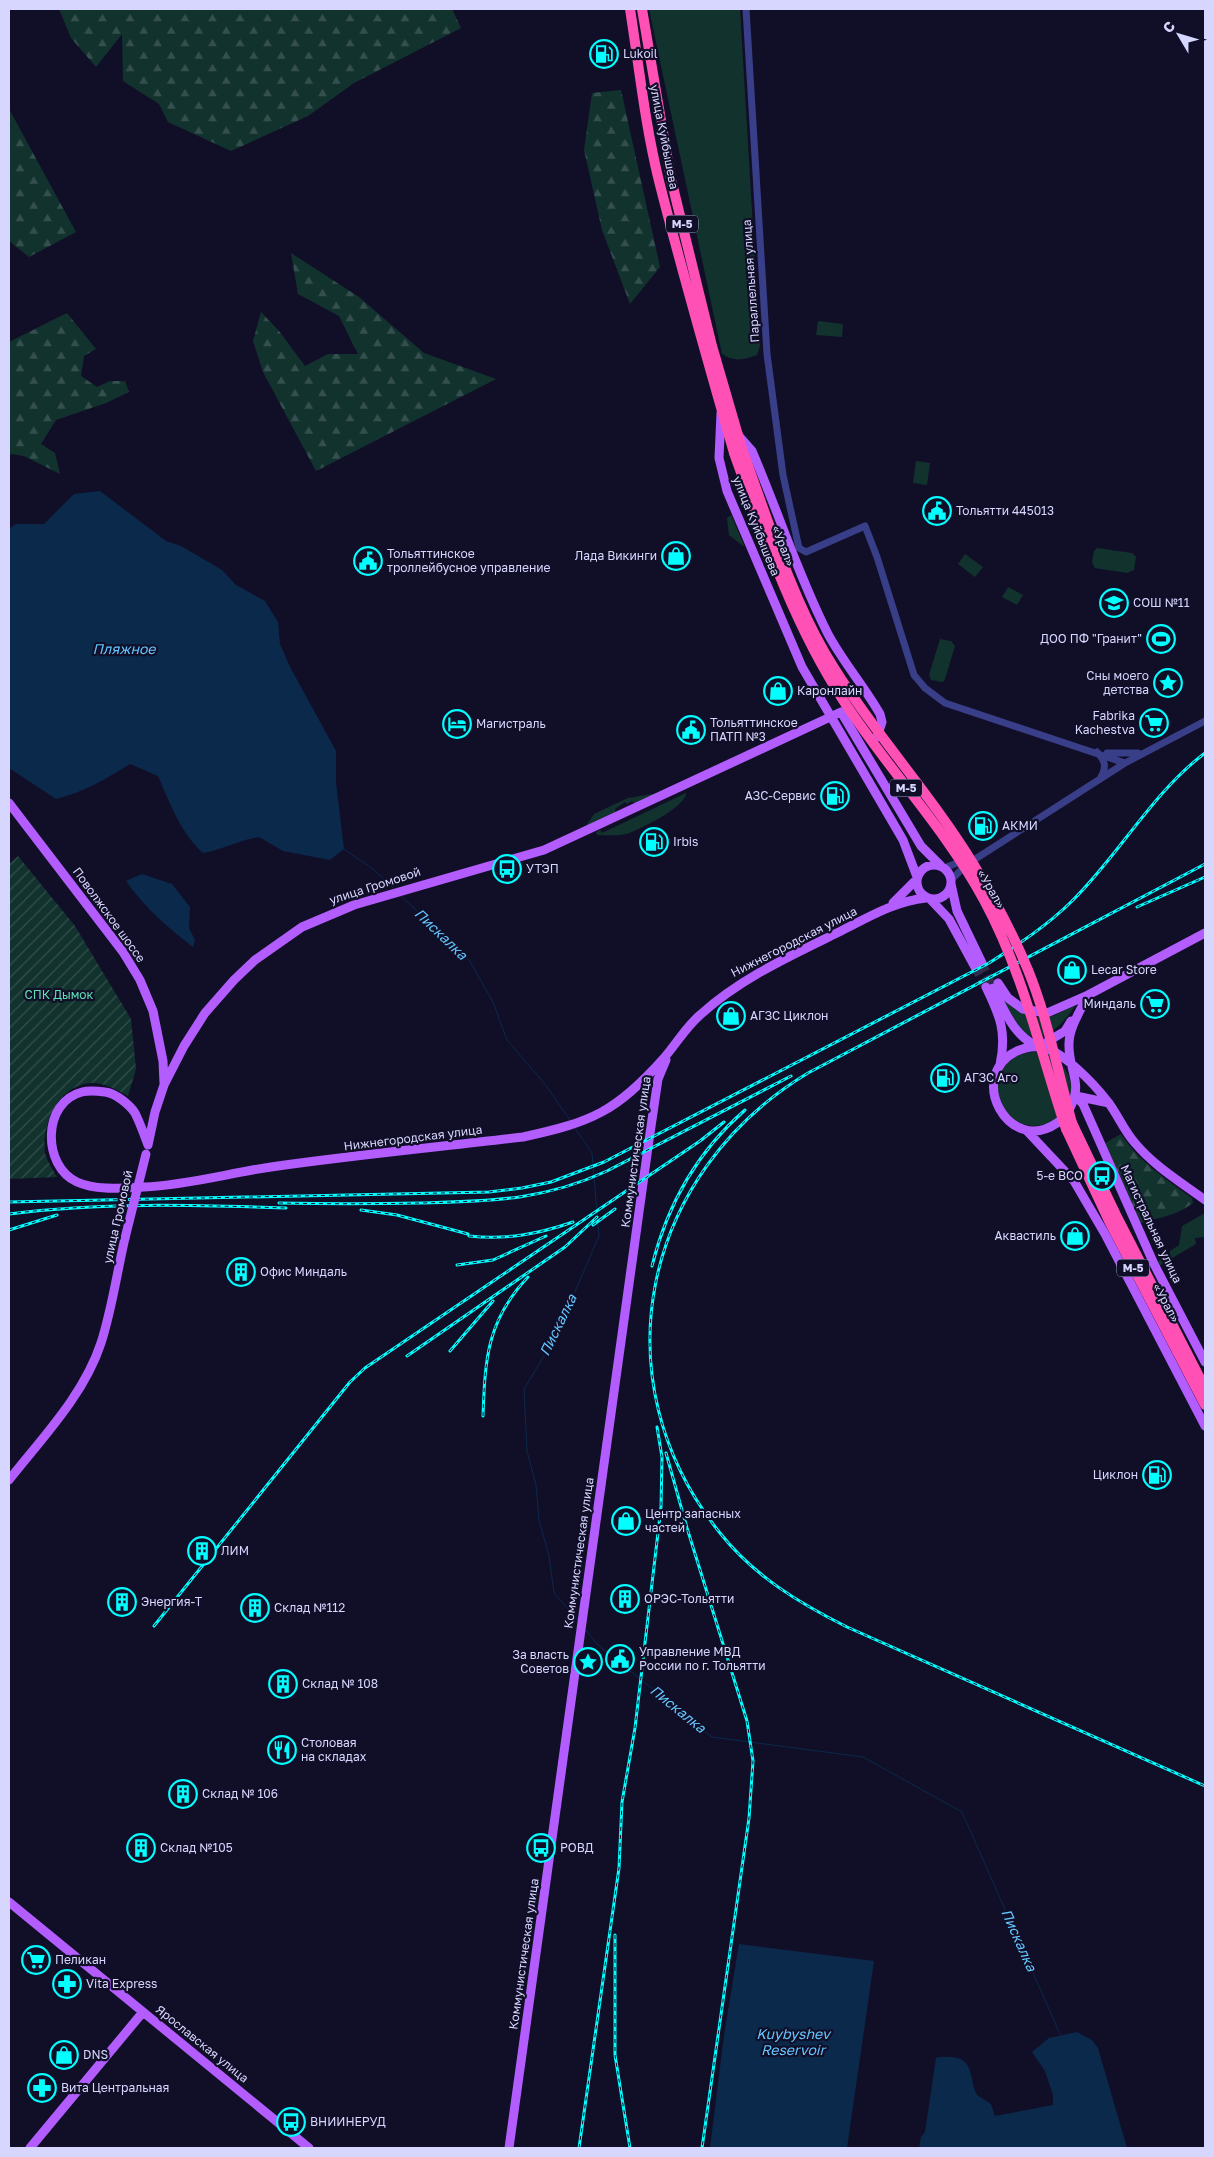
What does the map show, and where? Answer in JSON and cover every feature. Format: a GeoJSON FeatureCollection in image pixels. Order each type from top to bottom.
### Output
{"type":"FeatureCollection","features":[{"type":"Feature","properties":{"kind":"highway","name":"улица Куйбышева"},"geometry":{"type":"LineString","coordinates":[[630,9],[640,78],[659,180],[721,406]]}},
{"type":"Feature","properties":{"kind":"highway","name":"улица Куйбышева"},"geometry":{"type":"LineString","coordinates":[[642,9],[672,179],[712,346],[738,435]]}},
{"type":"Feature","properties":{"kind":"highway","name":"«Урал»"},"geometry":{"type":"LineString","coordinates":[[721,406],[791,602],[816,656],[842,700],[954,852],[983,899],[1003,938],[1031,1010],[1066,1129],[1108,1221],[1205,1404]]}},
{"type":"Feature","properties":{"kind":"highway","name":"М-5"},"geometry":{"type":"LineString","coordinates":[[738,435],[738,451]]}},
{"type":"Feature","properties":{"kind":"highway","name":"«Урал»"},"geometry":{"type":"LineString","coordinates":[[738,451],[799,598],[824,651],[859,708],[936,809],[973,863],[1008,928],[1028,970],[1041,1008],[1072,1124],[1116,1215],[1205,1388]]}},
{"type":"Feature","properties":{"kind":"main road","name":"улица Куйбышева"},"geometry":{"type":"LineString","coordinates":[[721,406],[719,458],[727,491],[802,667],[830,718],[903,840],[916,878]]}},
{"type":"Feature","properties":{"kind":"main road","name":"улица Куйбышева"},"geometry":{"type":"LineString","coordinates":[[738,435],[752,450],[815,607],[829,636],[880,714],[881,729],[873,749],[872,762]]}},
{"type":"Feature","properties":{"kind":"main road","name":"улица Громовой"},"geometry":{"type":"LineString","coordinates":[[9,1480],[63,1412],[84,1380],[101,1344],[155,1112],[164,1085],[184,1046],[205,1013],[234,980],[255,960],[302,928],[354,904],[544,850],[842,712],[872,762]]}},
{"type":"Feature","properties":{"kind":"main road"},"geometry":{"type":"LineString","coordinates":[[872,762],[921,846],[942,867],[951,882],[957,911],[981,964],[949,919],[928,898],[918,891],[916,878],[926,866],[942,867]]}},
{"type":"Feature","properties":{"kind":"main road","name":"Поволжское шоссе"},"geometry":{"type":"LineString","coordinates":[[9,803],[123,952],[140,980],[153,1011],[163,1061],[164,1085]]}},
{"type":"Feature","properties":{"kind":"main road","name":"Нижнегородская улица"},"geometry":{"type":"LineString","coordinates":[[148,1144],[134,1111],[110,1093],[96,1091],[82,1092],[70,1098],[61,1108],[54,1123],[51,1141],[54,1159],[64,1174],[78,1182],[108,1188],[197,1181],[269,1167],[523,1137],[563,1128],[604,1112],[639,1086],[697,1017],[726,992],[776,963],[887,908],[902,896],[916,878]]}},
{"type":"Feature","properties":{"kind":"main road"},"geometry":{"type":"LineString","coordinates":[[928,898],[944,896],[951,882]]}},
{"type":"Feature","properties":{"kind":"main road","name":"Нижнегородская улица"},"geometry":{"type":"LineString","coordinates":[[887,908],[928,898]]}},
{"type":"Feature","properties":{"kind":"main road"},"geometry":{"type":"LineString","coordinates":[[992,986],[1023,1009],[1047,1013],[1060,1009],[1088,995],[1205,933]]}},
{"type":"Feature","properties":{"kind":"main road"},"geometry":{"type":"LineString","coordinates":[[992,986],[1019,1034],[1039,1046],[1052,1050],[1072,1065],[1109,1103],[1135,1144],[1159,1166],[1205,1200]]}},
{"type":"Feature","properties":{"kind":"main road"},"geometry":{"type":"LineString","coordinates":[[992,986],[1003,1026],[1004,1045],[994,1081],[994,1096],[999,1109],[1009,1121],[1027,1131],[1074,1181],[1105,1234],[1205,1426]]}},
{"type":"Feature","properties":{"kind":"main road"},"geometry":{"type":"LineString","coordinates":[[1000,1065],[1010,1055],[1025,1048],[1039,1046],[1065,1031],[1088,995]]}},
{"type":"Feature","properties":{"kind":"main road"},"geometry":{"type":"LineString","coordinates":[[1027,1131],[1052,1127],[1065,1118],[1076,1096],[1077,1083],[1069,1043],[1070,1036],[1088,995]]}},
{"type":"Feature","properties":{"kind":"main road","name":"Коммунистическая улица"},"geometry":{"type":"LineString","coordinates":[[509,2148],[658,1079],[669,1052]]}},
{"type":"Feature","properties":{"kind":"main road"},"geometry":{"type":"LineString","coordinates":[[1076,1096],[1109,1103]]}},
{"type":"Feature","properties":{"kind":"main road","name":"Магистральная улица"},"geometry":{"type":"LineString","coordinates":[[1076,1096],[1083,1104],[1154,1264],[1205,1362]]}},
{"type":"Feature","properties":{"kind":"main road"},"geometry":{"type":"LineString","coordinates":[[1087,1115],[1095,1104],[1109,1103]]}},
{"type":"Feature","properties":{"kind":"main road","name":"Ярославская улица"},"geometry":{"type":"LineString","coordinates":[[9,1902],[309,2148]]}},
{"type":"Feature","properties":{"kind":"main road"},"geometry":{"type":"LineString","coordinates":[[30,2148],[143,2012]]}},
{"type":"Feature","properties":{"kind":"street","name":"Параллельная улица"},"geometry":{"type":"LineString","coordinates":[[746,9],[767,354],[783,475],[799,548],[806,552],[865,526],[877,557],[906,655],[914,675],[925,688],[945,703],[1097,752]]}},
{"type":"Feature","properties":{"kind":"street"},"geometry":{"type":"LineString","coordinates":[[951,882],[966,865],[1101,777],[1205,721]]}},
{"type":"Feature","properties":{"kind":"street"},"geometry":{"type":"LineString","coordinates":[[1097,752],[1130,754],[1145,752]]}},
{"type":"Feature","properties":{"kind":"street"},"geometry":{"type":"LineString","coordinates":[[1097,752],[1125,763]]}},
{"type":"Feature","properties":{"kind":"street"},"geometry":{"type":"LineString","coordinates":[[1097,752],[1105,762],[1105,770],[1101,777]]}},
{"type":"Feature","properties":{"kind":"street"},"geometry":{"type":"LineString","coordinates":[[942,867],[988,851]]}},
{"type":"Feature","properties":{"kind":"green space"},"geometry":{"type":"Polygon","coordinates":[[[59,9],[452,9],[461,28],[354,83],[308,116],[231,151],[168,122],[159,104],[123,81],[122,34],[96,67],[71,38],[59,9]]]}},
{"type":"Feature","properties":{"kind":"green space"},"geometry":{"type":"Polygon","coordinates":[[[649,9],[740,9],[760,346],[757,355],[747,358],[735,359],[722,354],[649,9]]]}},
{"type":"Feature","properties":{"kind":"green space"},"geometry":{"type":"Polygon","coordinates":[[[621,90],[660,267],[630,304],[602,230],[584,150],[592,93],[621,90]]]}},
{"type":"Feature","properties":{"kind":"green space"},"geometry":{"type":"Polygon","coordinates":[[[9,109],[76,232],[29,257],[9,241],[9,109]]]}},
{"type":"Feature","properties":{"kind":"green space"},"geometry":{"type":"Polygon","coordinates":[[[291,253],[359,297],[424,353],[496,379],[316,471],[263,372],[253,341],[261,312],[279,331],[305,366],[328,354],[358,354],[339,316],[298,294],[291,253]]]}},
{"type":"Feature","properties":{"kind":"green space"},"geometry":{"type":"Polygon","coordinates":[[[67,313],[96,349],[84,356],[81,376],[97,387],[110,381],[125,381],[129,392],[106,403],[56,420],[41,444],[55,453],[60,474],[24,456],[11,454],[9,456],[9,342],[67,313]]]}},
{"type":"Feature","properties":{"kind":"green space"},"geometry":{"type":"Polygon","coordinates":[[[818,321],[843,324],[842,337],[816,335],[818,321]]]}},
{"type":"Feature","properties":{"kind":"green space"},"geometry":{"type":"Polygon","coordinates":[[[916,461],[930,463],[927,485],[913,483],[916,461]]]}},
{"type":"Feature","properties":{"kind":"green space"},"geometry":{"type":"Polygon","coordinates":[[[731,515],[743,546],[729,535],[727,518],[731,515]]]}},
{"type":"Feature","properties":{"kind":"green space"},"geometry":{"type":"Polygon","coordinates":[[[1097,548],[1132,553],[1136,557],[1134,570],[1127,573],[1095,568],[1092,562],[1094,551],[1097,548]]]}},
{"type":"Feature","properties":{"kind":"green space"},"geometry":{"type":"Polygon","coordinates":[[[965,554],[983,567],[975,577],[958,564],[965,554]]]}},
{"type":"Feature","properties":{"kind":"green space"},"geometry":{"type":"Polygon","coordinates":[[[1008,587],[1023,595],[1017,605],[1002,597],[1008,587]]]}},
{"type":"Feature","properties":{"kind":"green space"},"geometry":{"type":"Polygon","coordinates":[[[940,639],[951,641],[955,646],[943,682],[931,680],[929,675],[940,639]]]}},
{"type":"Feature","properties":{"kind":"green space"},"geometry":{"type":"Polygon","coordinates":[[[658,793],[635,804],[632,801],[627,804],[625,802],[615,809],[616,813],[585,827],[594,814],[628,798],[658,793]]]}},
{"type":"Feature","properties":{"kind":"green space"},"geometry":{"type":"Polygon","coordinates":[[[686,793],[679,804],[671,811],[641,828],[623,835],[597,835],[596,832],[600,830],[602,833],[686,793]]]}},
{"type":"Feature","properties":{"kind":"green space","name":"СПК Дымок"},"geometry":{"type":"Polygon","coordinates":[[[18,856],[75,926],[131,1019],[136,1069],[128,1096],[102,1084],[80,1085],[70,1090],[62,1098],[49,1118],[46,1130],[45,1153],[57,1177],[9,1179],[9,864],[18,856]]]}},
{"type":"Feature","properties":{"kind":"green space"},"geometry":{"type":"Polygon","coordinates":[[[1002,997],[1025,1014],[1038,1018],[1053,1016],[1075,1006],[1057,1028],[1041,1036],[1033,1037],[1024,1033],[1016,1026],[1002,997]]]}},
{"type":"Feature","properties":{"kind":"green space"},"geometry":{"type":"Polygon","coordinates":[[[1034,1052],[1048,1055],[1060,1063],[1068,1075],[1071,1089],[1068,1103],[1060,1115],[1048,1123],[1034,1126],[1020,1123],[1008,1115],[1000,1103],[997,1089],[1000,1075],[1008,1063],[1020,1055],[1034,1052]]]}},
{"type":"Feature","properties":{"kind":"green space"},"geometry":{"type":"Polygon","coordinates":[[[1121,1134],[1145,1162],[1192,1198],[1193,1203],[1174,1214],[1139,1224],[1102,1145],[1121,1134]]]}},
{"type":"Feature","properties":{"kind":"green space"},"geometry":{"type":"Polygon","coordinates":[[[1205,1213],[1205,1237],[1195,1238],[1196,1244],[1159,1266],[1156,1262],[1170,1254],[1170,1251],[1179,1245],[1182,1226],[1205,1213]]]}},
{"type":"Feature","properties":{"kind":"water","name":"Пляжное"},"geometry":{"type":"Polygon","coordinates":[[[100,491],[166,541],[181,546],[222,570],[236,585],[265,601],[278,622],[280,644],[290,667],[336,751],[336,783],[344,849],[330,860],[283,851],[259,837],[203,853],[182,827],[158,776],[130,764],[76,793],[56,799],[9,768],[9,529],[16,524],[44,524],[74,494],[100,491]]]}},
{"type":"Feature","properties":{"kind":"water"},"geometry":{"type":"Polygon","coordinates":[[[142,874],[172,884],[190,907],[189,928],[195,940],[193,947],[157,917],[126,881],[142,874]]]}},
{"type":"Feature","properties":{"kind":"water","name":"Kuybyshev Reservoir"},"geometry":{"type":"Polygon","coordinates":[[[739,1944],[874,1961],[847,2148],[710,2148],[724,2035],[739,1944]]]}},
{"type":"Feature","properties":{"kind":"water"},"geometry":{"type":"Polygon","coordinates":[[[1077,2032],[1092,2040],[1098,2048],[1127,2148],[919,2148],[921,2137],[925,2132],[936,2058],[951,2057],[964,2061],[970,2071],[977,2095],[991,2104],[995,2116],[1053,2105],[1053,2095],[1045,2071],[1032,2052],[1049,2038],[1077,2032]]]}},
{"type":"Feature","properties":{"kind":"waterway","name":"Пискалка"},"geometry":{"type":"LineString","coordinates":[[344,849],[373,869],[393,888]]}},
{"type":"Feature","properties":{"kind":"waterway","name":"Пискалка"},"geometry":{"type":"LineString","coordinates":[[400,895],[469,960],[493,1002],[507,1040],[544,1083],[570,1120]]}},
{"type":"Feature","properties":{"kind":"waterway","name":"Пискалка"},"geometry":{"type":"LineString","coordinates":[[575,1128],[592,1153],[599,1236],[556,1336],[524,1389],[527,1451],[536,1485],[539,1520],[549,1556],[554,1593],[579,1621]]}},
{"type":"Feature","properties":{"kind":"waterway","name":"Пискалка"},"geometry":{"type":"LineString","coordinates":[[586,1630],[597,1644],[712,1737],[863,1757],[962,1812],[1060,2034]]}},
{"type":"Feature","properties":{"kind":"tunnel"},"geometry":{"type":"LineString","coordinates":[[982,963],[993,988]]}},
{"type":"Feature","properties":{"kind":"tunnel"},"geometry":{"type":"LineString","coordinates":[[975,967],[986,987]]}},
{"type":"Feature","properties":{"kind":"railway"},"geometry":{"type":"LineString","coordinates":[[9,1202],[489,1192],[551,1182],[604,1162],[989,963],[1011,949],[1043,926],[1072,901],[1168,787],[1205,753]]}},
{"type":"Feature","properties":{"kind":"railway"},"geometry":{"type":"LineString","coordinates":[[1205,864],[808,1073],[752,1115],[707,1166],[675,1222],[656,1283],[650,1347],[659,1411],[682,1473],[720,1533],[762,1575],[795,1598],[847,1627],[1205,1786]]}},
{"type":"Feature","properties":{"kind":"railway"},"geometry":{"type":"LineString","coordinates":[[1137,907],[1205,877]]}},
{"type":"Feature","properties":{"kind":"railway"},"geometry":{"type":"LineString","coordinates":[[279,1203],[385,1204],[493,1200],[538,1194],[583,1181],[607,1171],[791,1076]]}},
{"type":"Feature","properties":{"kind":"railway"},"geometry":{"type":"LineString","coordinates":[[652,1266],[666,1222],[686,1180],[713,1143],[745,1110]]}},
{"type":"Feature","properties":{"kind":"railway"},"geometry":{"type":"LineString","coordinates":[[154,1626],[350,1382],[365,1368],[700,1141],[724,1122]]}},
{"type":"Feature","properties":{"kind":"railway"},"geometry":{"type":"LineString","coordinates":[[9,1214],[112,1206],[182,1205],[286,1208]]}},
{"type":"Feature","properties":{"kind":"railway"},"geometry":{"type":"LineString","coordinates":[[593,1225],[615,1209]]}},
{"type":"Feature","properties":{"kind":"railway"},"geometry":{"type":"LineString","coordinates":[[361,1210],[397,1215],[468,1234]]}},
{"type":"Feature","properties":{"kind":"railway"},"geometry":{"type":"LineString","coordinates":[[9,1230],[57,1215]]}},
{"type":"Feature","properties":{"kind":"railway"},"geometry":{"type":"LineString","coordinates":[[407,1356],[565,1247],[597,1217]]}},
{"type":"Feature","properties":{"kind":"railway"},"geometry":{"type":"LineString","coordinates":[[469,1236],[496,1237],[522,1235],[573,1222]]}},
{"type":"Feature","properties":{"kind":"railway"},"geometry":{"type":"LineString","coordinates":[[457,1265],[493,1260],[546,1236]]}},
{"type":"Feature","properties":{"kind":"railway"},"geometry":{"type":"LineString","coordinates":[[483,1416],[487,1358],[496,1325],[514,1293],[528,1277]]}},
{"type":"Feature","properties":{"kind":"railway"},"geometry":{"type":"LineString","coordinates":[[450,1351],[493,1301]]}},
{"type":"Feature","properties":{"kind":"railway"},"geometry":{"type":"LineString","coordinates":[[579,2148],[619,1868],[622,1802],[635,1728],[661,1507],[662,1457],[657,1427]]}},
{"type":"Feature","properties":{"kind":"railway"},"geometry":{"type":"LineString","coordinates":[[666,1453],[687,1528],[747,1721],[753,1761],[749,1818],[702,2148]]}},
{"type":"Feature","properties":{"kind":"railway"},"geometry":{"type":"LineString","coordinates":[[615,1935],[615,2055],[630,2148]]}},
{"type":"Feature","properties":{"kind":"place","name":"Lukoil"},"geometry":{"type":"Point","coordinates":[604,54]}},
{"type":"Feature","properties":{"kind":"place","name":"Тольятти 445013"},"geometry":{"type":"Point","coordinates":[937,511]}},
{"type":"Feature","properties":{"kind":"place","name":"Лада Викинги"},"geometry":{"type":"Point","coordinates":[676,556]}},
{"type":"Feature","properties":{"kind":"place","name":"Тольяттинское троллейбусное управление"},"geometry":{"type":"Point","coordinates":[368,561]}},
{"type":"Feature","properties":{"kind":"place","name":"СОШ №11"},"geometry":{"type":"Point","coordinates":[1114,603]}},
{"type":"Feature","properties":{"kind":"place","name":"ДОО ПФ \"Гранит\""},"geometry":{"type":"Point","coordinates":[1161,639]}},
{"type":"Feature","properties":{"kind":"place","name":"Сны моего детства"},"geometry":{"type":"Point","coordinates":[1168,683]}},
{"type":"Feature","properties":{"kind":"place","name":"Каронлайн"},"geometry":{"type":"Point","coordinates":[778,691]}},
{"type":"Feature","properties":{"kind":"place","name":"Fabrika Kachestva"},"geometry":{"type":"Point","coordinates":[1154,723]}},
{"type":"Feature","properties":{"kind":"place","name":"Магистраль"},"geometry":{"type":"Point","coordinates":[457,724]}},
{"type":"Feature","properties":{"kind":"place","name":"Тольяттинское ПАТП №3"},"geometry":{"type":"Point","coordinates":[691,730]}},
{"type":"Feature","properties":{"kind":"place","name":"АЗС-Сервис"},"geometry":{"type":"Point","coordinates":[835,796]}},
{"type":"Feature","properties":{"kind":"place","name":"АКМИ"},"geometry":{"type":"Point","coordinates":[983,826]}},
{"type":"Feature","properties":{"kind":"place","name":"Irbis"},"geometry":{"type":"Point","coordinates":[654,842]}},
{"type":"Feature","properties":{"kind":"place","name":"УТЭП"},"geometry":{"type":"Point","coordinates":[507,869]}},
{"type":"Feature","properties":{"kind":"place","name":"Lecar Store"},"geometry":{"type":"Point","coordinates":[1072,970]}},
{"type":"Feature","properties":{"kind":"place","name":"Миндаль"},"geometry":{"type":"Point","coordinates":[1155,1004]}},
{"type":"Feature","properties":{"kind":"place","name":"АГЗС Циклон"},"geometry":{"type":"Point","coordinates":[731,1016]}},
{"type":"Feature","properties":{"kind":"place","name":"АГЗС Аго"},"geometry":{"type":"Point","coordinates":[945,1078]}},
{"type":"Feature","properties":{"kind":"place","name":"5-е ВСО"},"geometry":{"type":"Point","coordinates":[1102,1176]}},
{"type":"Feature","properties":{"kind":"place","name":"Аквастиль"},"geometry":{"type":"Point","coordinates":[1075,1236]}},
{"type":"Feature","properties":{"kind":"place","name":"Офис Миндаль"},"geometry":{"type":"Point","coordinates":[241,1272]}},
{"type":"Feature","properties":{"kind":"place","name":"Циклон"},"geometry":{"type":"Point","coordinates":[1157,1475]}},
{"type":"Feature","properties":{"kind":"place","name":"Центр запасных частей"},"geometry":{"type":"Point","coordinates":[626,1521]}},
{"type":"Feature","properties":{"kind":"place","name":"ЛИМ"},"geometry":{"type":"Point","coordinates":[202,1551]}},
{"type":"Feature","properties":{"kind":"place","name":"ОРЭС-Тольятти"},"geometry":{"type":"Point","coordinates":[625,1599]}},
{"type":"Feature","properties":{"kind":"place","name":"Энергия-Т"},"geometry":{"type":"Point","coordinates":[122,1602]}},
{"type":"Feature","properties":{"kind":"place","name":"Склад №112"},"geometry":{"type":"Point","coordinates":[255,1608]}},
{"type":"Feature","properties":{"kind":"place","name":"Управление МВД России по г. Тольятти"},"geometry":{"type":"Point","coordinates":[620,1659]}},
{"type":"Feature","properties":{"kind":"place","name":"За власть Советов"},"geometry":{"type":"Point","coordinates":[588,1662]}},
{"type":"Feature","properties":{"kind":"place","name":"Склад № 108"},"geometry":{"type":"Point","coordinates":[283,1684]}},
{"type":"Feature","properties":{"kind":"place","name":"Столовая на складах"},"geometry":{"type":"Point","coordinates":[282,1750]}},
{"type":"Feature","properties":{"kind":"place","name":"Склад № 106"},"geometry":{"type":"Point","coordinates":[183,1794]}},
{"type":"Feature","properties":{"kind":"place","name":"Склад №105"},"geometry":{"type":"Point","coordinates":[141,1848]}},
{"type":"Feature","properties":{"kind":"place","name":"РОВД"},"geometry":{"type":"Point","coordinates":[541,1848]}},
{"type":"Feature","properties":{"kind":"place","name":"Пеликан"},"geometry":{"type":"Point","coordinates":[36,1960]}},
{"type":"Feature","properties":{"kind":"place","name":"Vita Express"},"geometry":{"type":"Point","coordinates":[67,1984]}},
{"type":"Feature","properties":{"kind":"place","name":"DNS"},"geometry":{"type":"Point","coordinates":[64,2055]}},
{"type":"Feature","properties":{"kind":"place","name":"Вита Центральная"},"geometry":{"type":"Point","coordinates":[42,2088]}},
{"type":"Feature","properties":{"kind":"place","name":"ВНИИНЕРУД"},"geometry":{"type":"Point","coordinates":[291,2122]}}]}
